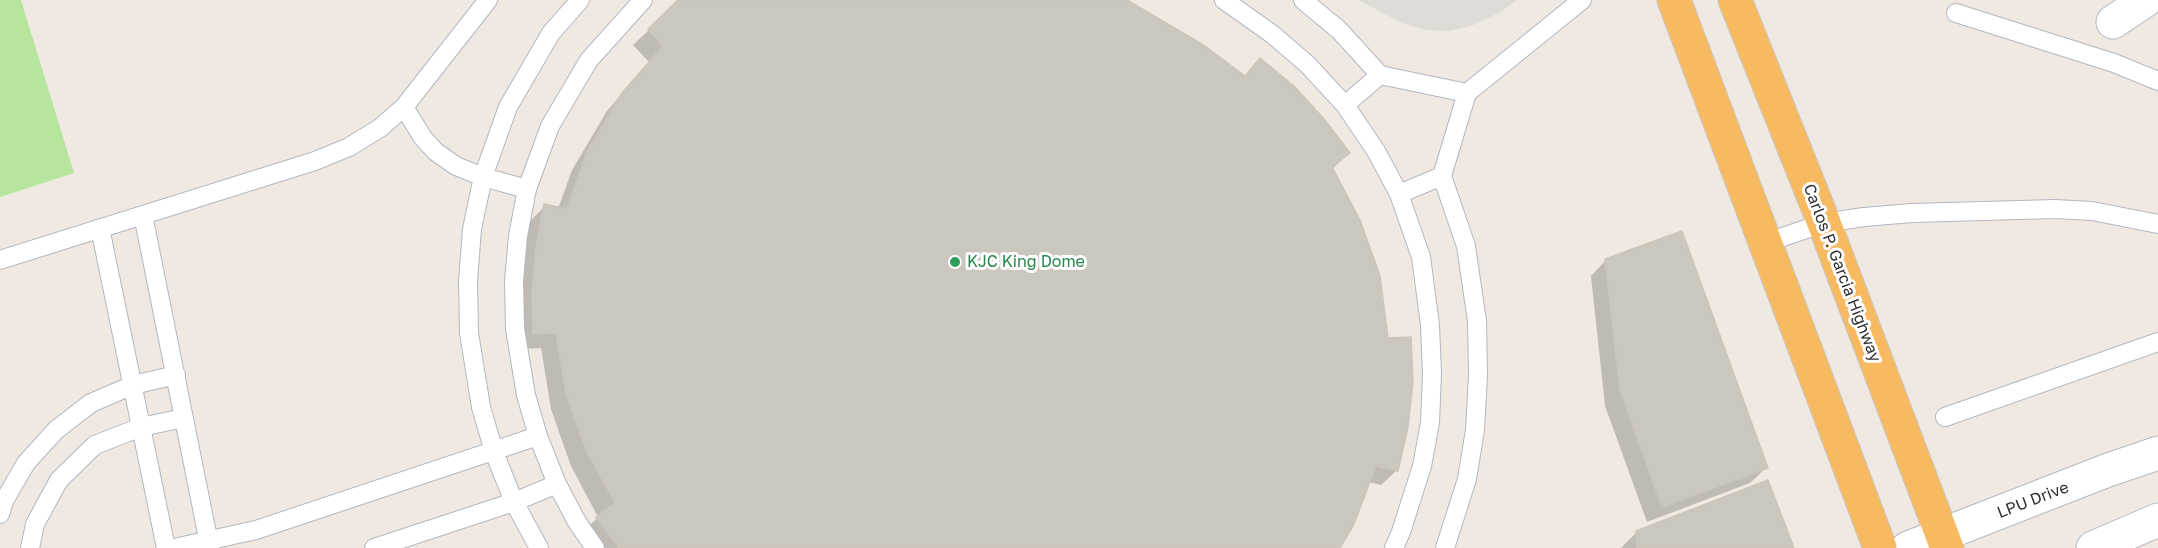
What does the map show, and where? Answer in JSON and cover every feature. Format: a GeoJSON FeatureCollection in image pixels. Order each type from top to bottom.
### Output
{"type":"FeatureCollection","features":[{"type":"Feature","properties":{"kind":"highway"},"geometry":{"type":"LineString","coordinates":[[1674,0],[1880,548]]}},
{"type":"Feature","properties":{"kind":"highway","name":"Carlos P. Garcia Highway"},"geometry":{"type":"LineString","coordinates":[[1735,0],[1824,224],[1945,541]]}},
{"type":"Feature","properties":{"kind":"street"},"geometry":{"type":"LineString","coordinates":[[2113,22],[2146,0]]}},
{"type":"Feature","properties":{"kind":"street","name":"LPU Drive"},"geometry":{"type":"LineString","coordinates":[[1908,548],[1945,541],[2109,470],[2158,453]]}},
{"type":"Feature","properties":{"kind":"street"},"geometry":{"type":"LineString","coordinates":[[2093,548],[2158,520]]}},
{"type":"Feature","properties":{"kind":"lane"},"geometry":{"type":"LineString","coordinates":[[0,260],[323,158],[349,147],[380,128],[404,107],[488,0]]}},
{"type":"Feature","properties":{"kind":"lane"},"geometry":{"type":"LineString","coordinates":[[539,548],[514,502],[494,452],[481,407],[469,333],[468,281],[471,239],[483,177],[508,107],[551,33],[580,0]]}},
{"type":"Feature","properties":{"kind":"lane"},"geometry":{"type":"LineString","coordinates":[[596,548],[578,522],[557,484],[538,436],[526,395],[515,329],[514,281],[518,236],[527,189],[550,126],[589,60],[643,0]]}},
{"type":"Feature","properties":{"kind":"lane"},"geometry":{"type":"LineString","coordinates":[[1224,0],[1272,34],[1307,64],[1345,105],[1376,151],[1399,194],[1421,257],[1430,326],[1432,374],[1430,423],[1422,466],[1394,548]]}},
{"type":"Feature","properties":{"kind":"lane"},"geometry":{"type":"LineString","coordinates":[[1303,0],[1339,30],[1380,75],[1467,93]]}},
{"type":"Feature","properties":{"kind":"lane"},"geometry":{"type":"LineString","coordinates":[[1444,548],[1467,479],[1475,430],[1478,375],[1476,321],[1466,246],[1442,176],[1467,93],[1582,0]]}},
{"type":"Feature","properties":{"kind":"lane"},"geometry":{"type":"LineString","coordinates":[[1956,13],[2114,63],[2158,81]]}},
{"type":"Feature","properties":{"kind":"lane"},"geometry":{"type":"LineString","coordinates":[[1345,105],[1380,75]]}},
{"type":"Feature","properties":{"kind":"lane"},"geometry":{"type":"LineString","coordinates":[[404,107],[423,138],[436,152],[456,166],[483,177],[527,189]]}},
{"type":"Feature","properties":{"kind":"lane"},"geometry":{"type":"LineString","coordinates":[[1399,194],[1442,176]]}},
{"type":"Feature","properties":{"kind":"lane"},"geometry":{"type":"LineString","coordinates":[[1765,243],[1824,224],[1864,217],[1912,213],[2055,209],[2092,212],[2158,224]]}},
{"type":"Feature","properties":{"kind":"lane"},"geometry":{"type":"LineString","coordinates":[[143,215],[210,544]]}},
{"type":"Feature","properties":{"kind":"lane"},"geometry":{"type":"LineString","coordinates":[[100,228],[166,548]]}},
{"type":"Feature","properties":{"kind":"lane"},"geometry":{"type":"LineString","coordinates":[[1945,417],[2158,342]]}},
{"type":"Feature","properties":{"kind":"lane"},"geometry":{"type":"LineString","coordinates":[[0,514],[4,501],[26,463],[56,430],[91,404],[133,385],[176,375]]}},
{"type":"Feature","properties":{"kind":"lane"},"geometry":{"type":"LineString","coordinates":[[30,548],[35,524],[59,480],[95,446],[141,427],[184,418]]}},
{"type":"Feature","properties":{"kind":"lane"},"geometry":{"type":"LineString","coordinates":[[174,548],[210,544],[256,530],[538,436]]}},
{"type":"Feature","properties":{"kind":"lane"},"geometry":{"type":"LineString","coordinates":[[374,548],[514,502],[557,484]]}},
{"type":"Feature","properties":{"kind":"green space"},"geometry":{"type":"Polygon","coordinates":[[[0,0],[21,0],[74,173],[0,197],[0,0]]]}},
{"type":"Feature","properties":{"kind":"shaded area"},"geometry":{"type":"Polygon","coordinates":[[[1358,0],[1517,0],[1499,13],[1471,26],[1449,31],[1426,30],[1404,24],[1358,0]]]}},
{"type":"Feature","properties":{"kind":"building","name":"KJC King Dome"},"geometry":{"type":"Polygon","coordinates":[[[678,0],[1127,0],[1205,46],[1245,76],[1260,58],[1294,86],[1324,119],[1350,153],[1332,167],[1360,220],[1380,276],[1388,338],[1411,337],[1413,382],[1408,427],[1398,471],[1376,466],[1354,524],[1340,548],[619,548],[596,517],[615,503],[586,450],[576,422],[566,393],[556,333],[533,334],[532,291],[536,247],[544,204],[567,209],[587,152],[622,93],[663,46],[648,29],[678,0]]]}},
{"type":"Feature","properties":{"kind":"building"},"geometry":{"type":"Polygon","coordinates":[[[1682,231],[1768,468],[1662,507],[1620,390],[1605,259],[1682,231]]]}},
{"type":"Feature","properties":{"kind":"building"},"geometry":{"type":"Polygon","coordinates":[[[1768,480],[1794,548],[1637,548],[1636,531],[1768,480]]]}},
{"type":"Feature","properties":{"kind":"place","name":"KJC King Dome"},"geometry":{"type":"Point","coordinates":[955,262]}}]}
